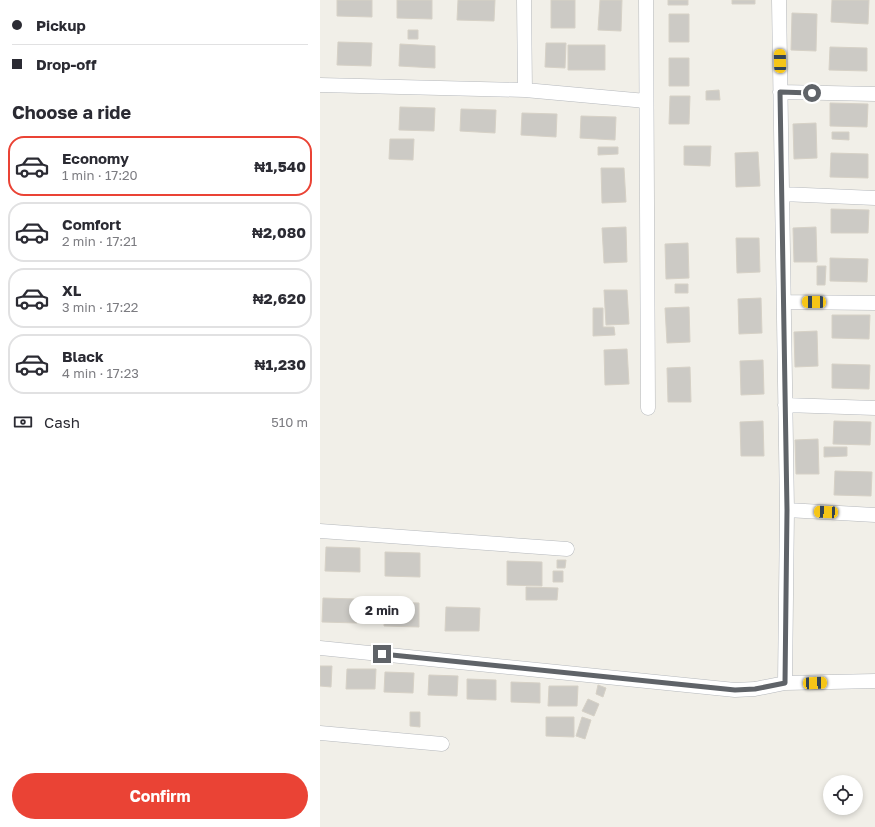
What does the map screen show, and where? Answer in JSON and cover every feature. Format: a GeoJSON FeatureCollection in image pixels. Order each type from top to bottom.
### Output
{"type":"FeatureCollection","features":[{"type":"Feature","properties":{"kind":"street"},"geometry":{"type":"LineString","coordinates":[[524,0],[525,90]]}},
{"type":"Feature","properties":{"kind":"street"},"geometry":{"type":"LineString","coordinates":[[646,0],[648,408]]}},
{"type":"Feature","properties":{"kind":"street"},"geometry":{"type":"LineString","coordinates":[[779,0],[787,510],[785,683]]}},
{"type":"Feature","properties":{"kind":"street"},"geometry":{"type":"LineString","coordinates":[[320,85],[525,90],[646,101]]}},
{"type":"Feature","properties":{"kind":"street"},"geometry":{"type":"LineString","coordinates":[[780,92],[875,94]]}},
{"type":"Feature","properties":{"kind":"street"},"geometry":{"type":"LineString","coordinates":[[782,194],[875,198]]}},
{"type":"Feature","properties":{"kind":"street"},"geometry":{"type":"LineString","coordinates":[[784,302],[875,303]]}},
{"type":"Feature","properties":{"kind":"street"},"geometry":{"type":"LineString","coordinates":[[785,405],[875,408]]}},
{"type":"Feature","properties":{"kind":"street"},"geometry":{"type":"LineString","coordinates":[[787,510],[875,515]]}},
{"type":"Feature","properties":{"kind":"street"},"geometry":{"type":"LineString","coordinates":[[320,531],[567,549]]}},
{"type":"Feature","properties":{"kind":"street"},"geometry":{"type":"LineString","coordinates":[[320,648],[735,690],[755,689],[785,683],[875,681]]}},
{"type":"Feature","properties":{"kind":"street"},"geometry":{"type":"LineString","coordinates":[[320,733],[442,744]]}},
{"type":"Feature","properties":{"kind":"building"},"geometry":{"type":"Polygon","coordinates":[[[337,0],[372,0],[372,17],[337,16],[337,0]]]}},
{"type":"Feature","properties":{"kind":"building"},"geometry":{"type":"Polygon","coordinates":[[[397,0],[432,0],[432,19],[397,18],[397,0]]]}},
{"type":"Feature","properties":{"kind":"building"},"geometry":{"type":"Polygon","coordinates":[[[458,0],[495,0],[494,21],[457,20],[458,0]]]}},
{"type":"Feature","properties":{"kind":"building"},"geometry":{"type":"Polygon","coordinates":[[[551,0],[575,0],[575,28],[551,28],[551,0]]]}},
{"type":"Feature","properties":{"kind":"building"},"geometry":{"type":"Polygon","coordinates":[[[600,0],[622,0],[621,31],[598,30],[600,0]]]}},
{"type":"Feature","properties":{"kind":"building"},"geometry":{"type":"Polygon","coordinates":[[[668,0],[688,0],[688,5],[668,5],[668,0]]]}},
{"type":"Feature","properties":{"kind":"building"},"geometry":{"type":"Polygon","coordinates":[[[732,0],[755,0],[755,4],[732,4],[732,0]]]}},
{"type":"Feature","properties":{"kind":"building"},"geometry":{"type":"Polygon","coordinates":[[[832,0],[869,0],[868,24],[831,22],[832,0]]]}},
{"type":"Feature","properties":{"kind":"building"},"geometry":{"type":"Polygon","coordinates":[[[792,13],[817,14],[816,51],[791,50],[792,13]]]}},
{"type":"Feature","properties":{"kind":"building"},"geometry":{"type":"Polygon","coordinates":[[[669,14],[689,14],[689,42],[669,42],[669,14]]]}},
{"type":"Feature","properties":{"kind":"building"},"geometry":{"type":"Polygon","coordinates":[[[408,30],[418,30],[418,39],[408,39],[408,30]]]}},
{"type":"Feature","properties":{"kind":"building"},"geometry":{"type":"Polygon","coordinates":[[[338,42],[372,43],[371,66],[337,65],[338,42]]]}},
{"type":"Feature","properties":{"kind":"building"},"geometry":{"type":"Polygon","coordinates":[[[546,43],[566,43],[565,68],[545,67],[546,43]]]}},
{"type":"Feature","properties":{"kind":"building"},"geometry":{"type":"Polygon","coordinates":[[[400,44],[435,46],[435,68],[399,66],[400,44]]]}},
{"type":"Feature","properties":{"kind":"building"},"geometry":{"type":"Polygon","coordinates":[[[568,45],[605,45],[605,70],[568,70],[568,45]]]}},
{"type":"Feature","properties":{"kind":"building"},"geometry":{"type":"Polygon","coordinates":[[[830,47],[867,48],[867,71],[829,70],[830,47]]]}},
{"type":"Feature","properties":{"kind":"building"},"geometry":{"type":"Polygon","coordinates":[[[669,58],[689,58],[689,86],[669,86],[669,58]]]}},
{"type":"Feature","properties":{"kind":"building"},"geometry":{"type":"Polygon","coordinates":[[[719,90],[720,100],[706,100],[706,91],[719,90]]]}},
{"type":"Feature","properties":{"kind":"building"},"geometry":{"type":"Polygon","coordinates":[[[670,96],[690,96],[689,124],[669,124],[670,96]]]}},
{"type":"Feature","properties":{"kind":"building"},"geometry":{"type":"Polygon","coordinates":[[[830,103],[868,104],[867,127],[830,126],[830,103]]]}},
{"type":"Feature","properties":{"kind":"building"},"geometry":{"type":"Polygon","coordinates":[[[400,107],[435,108],[434,131],[399,130],[400,107]]]}},
{"type":"Feature","properties":{"kind":"building"},"geometry":{"type":"Polygon","coordinates":[[[461,109],[496,110],[495,133],[460,131],[461,109]]]}},
{"type":"Feature","properties":{"kind":"building"},"geometry":{"type":"Polygon","coordinates":[[[522,113],[557,114],[556,137],[521,135],[522,113]]]}},
{"type":"Feature","properties":{"kind":"building"},"geometry":{"type":"Polygon","coordinates":[[[581,116],[616,117],[615,140],[580,138],[581,116]]]}},
{"type":"Feature","properties":{"kind":"building"},"geometry":{"type":"Polygon","coordinates":[[[816,123],[817,158],[794,159],[793,124],[816,123]]]}},
{"type":"Feature","properties":{"kind":"building"},"geometry":{"type":"Polygon","coordinates":[[[832,132],[849,132],[849,140],[832,139],[832,132]]]}},
{"type":"Feature","properties":{"kind":"building"},"geometry":{"type":"Polygon","coordinates":[[[390,139],[414,139],[413,160],[389,159],[390,139]]]}},
{"type":"Feature","properties":{"kind":"building"},"geometry":{"type":"Polygon","coordinates":[[[684,146],[711,146],[710,166],[684,165],[684,146]]]}},
{"type":"Feature","properties":{"kind":"building"},"geometry":{"type":"Polygon","coordinates":[[[598,147],[618,147],[618,154],[598,155],[598,147]]]}},
{"type":"Feature","properties":{"kind":"building"},"geometry":{"type":"Polygon","coordinates":[[[758,152],[760,186],[736,187],[735,153],[758,152]]]}},
{"type":"Feature","properties":{"kind":"building"},"geometry":{"type":"Polygon","coordinates":[[[831,153],[868,154],[868,178],[830,177],[831,153]]]}},
{"type":"Feature","properties":{"kind":"building"},"geometry":{"type":"Polygon","coordinates":[[[601,168],[624,168],[626,202],[602,203],[601,168]]]}},
{"type":"Feature","properties":{"kind":"building"},"geometry":{"type":"Polygon","coordinates":[[[831,209],[869,210],[868,233],[831,233],[831,209]]]}},
{"type":"Feature","properties":{"kind":"building"},"geometry":{"type":"Polygon","coordinates":[[[626,227],[627,262],[604,263],[602,228],[626,227]]]}},
{"type":"Feature","properties":{"kind":"building"},"geometry":{"type":"Polygon","coordinates":[[[816,227],[817,262],[794,262],[793,228],[816,227]]]}},
{"type":"Feature","properties":{"kind":"building"},"geometry":{"type":"Polygon","coordinates":[[[736,238],[759,238],[760,272],[737,273],[736,238]]]}},
{"type":"Feature","properties":{"kind":"building"},"geometry":{"type":"Polygon","coordinates":[[[688,243],[689,278],[666,279],[665,244],[688,243]]]}},
{"type":"Feature","properties":{"kind":"building"},"geometry":{"type":"Polygon","coordinates":[[[830,258],[868,259],[867,282],[830,281],[830,258]]]}},
{"type":"Feature","properties":{"kind":"building"},"geometry":{"type":"Polygon","coordinates":[[[817,266],[826,266],[825,285],[817,285],[817,266]]]}},
{"type":"Feature","properties":{"kind":"building"},"geometry":{"type":"Polygon","coordinates":[[[675,284],[688,284],[688,293],[675,293],[675,284]]]}},
{"type":"Feature","properties":{"kind":"building"},"geometry":{"type":"Polygon","coordinates":[[[604,290],[627,290],[629,324],[606,325],[604,290]]]}},
{"type":"Feature","properties":{"kind":"building"},"geometry":{"type":"Polygon","coordinates":[[[761,298],[762,333],[739,334],[738,299],[761,298]]]}},
{"type":"Feature","properties":{"kind":"building"},"geometry":{"type":"Polygon","coordinates":[[[689,307],[690,342],[667,343],[665,308],[689,307]]]}},
{"type":"Feature","properties":{"kind":"building"},"geometry":{"type":"Polygon","coordinates":[[[593,308],[603,308],[603,327],[614,327],[615,335],[593,336],[593,308]]]}},
{"type":"Feature","properties":{"kind":"building"},"geometry":{"type":"Polygon","coordinates":[[[832,315],[870,315],[869,339],[832,338],[832,315]]]}},
{"type":"Feature","properties":{"kind":"building"},"geometry":{"type":"Polygon","coordinates":[[[817,331],[818,366],[795,367],[794,332],[817,331]]]}},
{"type":"Feature","properties":{"kind":"building"},"geometry":{"type":"Polygon","coordinates":[[[627,349],[629,384],[605,385],[604,350],[627,349]]]}},
{"type":"Feature","properties":{"kind":"building"},"geometry":{"type":"Polygon","coordinates":[[[763,360],[764,394],[741,395],[740,361],[763,360]]]}},
{"type":"Feature","properties":{"kind":"building"},"geometry":{"type":"Polygon","coordinates":[[[832,364],[870,365],[869,389],[832,388],[832,364]]]}},
{"type":"Feature","properties":{"kind":"building"},"geometry":{"type":"Polygon","coordinates":[[[690,367],[691,402],[668,402],[667,368],[690,367]]]}},
{"type":"Feature","properties":{"kind":"building"},"geometry":{"type":"Polygon","coordinates":[[[763,421],[764,456],[741,456],[740,422],[763,421]]]}},
{"type":"Feature","properties":{"kind":"building"},"geometry":{"type":"Polygon","coordinates":[[[834,421],[871,422],[870,445],[833,444],[834,421]]]}},
{"type":"Feature","properties":{"kind":"building"},"geometry":{"type":"Polygon","coordinates":[[[818,439],[819,474],[796,474],[795,440],[818,439]]]}},
{"type":"Feature","properties":{"kind":"building"},"geometry":{"type":"Polygon","coordinates":[[[824,447],[847,447],[847,456],[824,457],[824,447]]]}},
{"type":"Feature","properties":{"kind":"building"},"geometry":{"type":"Polygon","coordinates":[[[835,471],[872,472],[871,496],[834,495],[835,471]]]}},
{"type":"Feature","properties":{"kind":"building"},"geometry":{"type":"Polygon","coordinates":[[[326,547],[360,548],[360,572],[325,571],[326,547]]]}},
{"type":"Feature","properties":{"kind":"building"},"geometry":{"type":"Polygon","coordinates":[[[385,552],[420,553],[420,577],[385,576],[385,552]]]}},
{"type":"Feature","properties":{"kind":"building"},"geometry":{"type":"Polygon","coordinates":[[[557,560],[566,560],[565,568],[557,568],[557,560]]]}},
{"type":"Feature","properties":{"kind":"building"},"geometry":{"type":"Polygon","coordinates":[[[507,561],[542,562],[542,586],[507,585],[507,561]]]}},
{"type":"Feature","properties":{"kind":"building"},"geometry":{"type":"Polygon","coordinates":[[[553,571],[563,571],[563,582],[553,582],[553,571]]]}},
{"type":"Feature","properties":{"kind":"building"},"geometry":{"type":"Polygon","coordinates":[[[526,587],[558,588],[557,600],[526,600],[526,587]]]}},
{"type":"Feature","properties":{"kind":"building"},"geometry":{"type":"Polygon","coordinates":[[[323,598],[357,599],[357,623],[322,622],[323,598]]]}},
{"type":"Feature","properties":{"kind":"building"},"geometry":{"type":"Polygon","coordinates":[[[385,602],[419,603],[419,627],[384,626],[385,602]]]}},
{"type":"Feature","properties":{"kind":"building"},"geometry":{"type":"Polygon","coordinates":[[[446,607],[480,608],[479,631],[445,631],[446,607]]]}},
{"type":"Feature","properties":{"kind":"building"},"geometry":{"type":"Polygon","coordinates":[[[320,666],[332,666],[331,687],[320,686],[320,666]]]}},
{"type":"Feature","properties":{"kind":"building"},"geometry":{"type":"Polygon","coordinates":[[[347,669],[376,669],[375,689],[346,689],[347,669]]]}},
{"type":"Feature","properties":{"kind":"building"},"geometry":{"type":"Polygon","coordinates":[[[385,672],[414,673],[413,693],[384,692],[385,672]]]}},
{"type":"Feature","properties":{"kind":"building"},"geometry":{"type":"Polygon","coordinates":[[[429,675],[458,676],[457,696],[428,695],[429,675]]]}},
{"type":"Feature","properties":{"kind":"building"},"geometry":{"type":"Polygon","coordinates":[[[467,679],[496,680],[496,700],[467,699],[467,679]]]}},
{"type":"Feature","properties":{"kind":"building"},"geometry":{"type":"Polygon","coordinates":[[[511,682],[540,683],[540,703],[511,702],[511,682]]]}},
{"type":"Feature","properties":{"kind":"building"},"geometry":{"type":"Polygon","coordinates":[[[598,685],[606,688],[603,697],[596,694],[598,685]]]}},
{"type":"Feature","properties":{"kind":"building"},"geometry":{"type":"Polygon","coordinates":[[[549,686],[578,686],[577,706],[548,706],[549,686]]]}},
{"type":"Feature","properties":{"kind":"building"},"geometry":{"type":"Polygon","coordinates":[[[588,699],[599,704],[594,716],[582,711],[588,699]]]}},
{"type":"Feature","properties":{"kind":"building"},"geometry":{"type":"Polygon","coordinates":[[[410,712],[420,712],[420,727],[410,726],[410,712]]]}},
{"type":"Feature","properties":{"kind":"building"},"geometry":{"type":"Polygon","coordinates":[[[546,717],[574,717],[574,737],[546,736],[546,717]]]}},
{"type":"Feature","properties":{"kind":"building"},"geometry":{"type":"Polygon","coordinates":[[[582,717],[591,720],[585,739],[576,736],[582,717]]]}},
{"type":"Feature","properties":{"kind":"route"},"geometry":{"type":"LineString","coordinates":[[382,654],[735,690],[755,689],[785,683],[787,510],[780,92],[812,93]]}}]}
